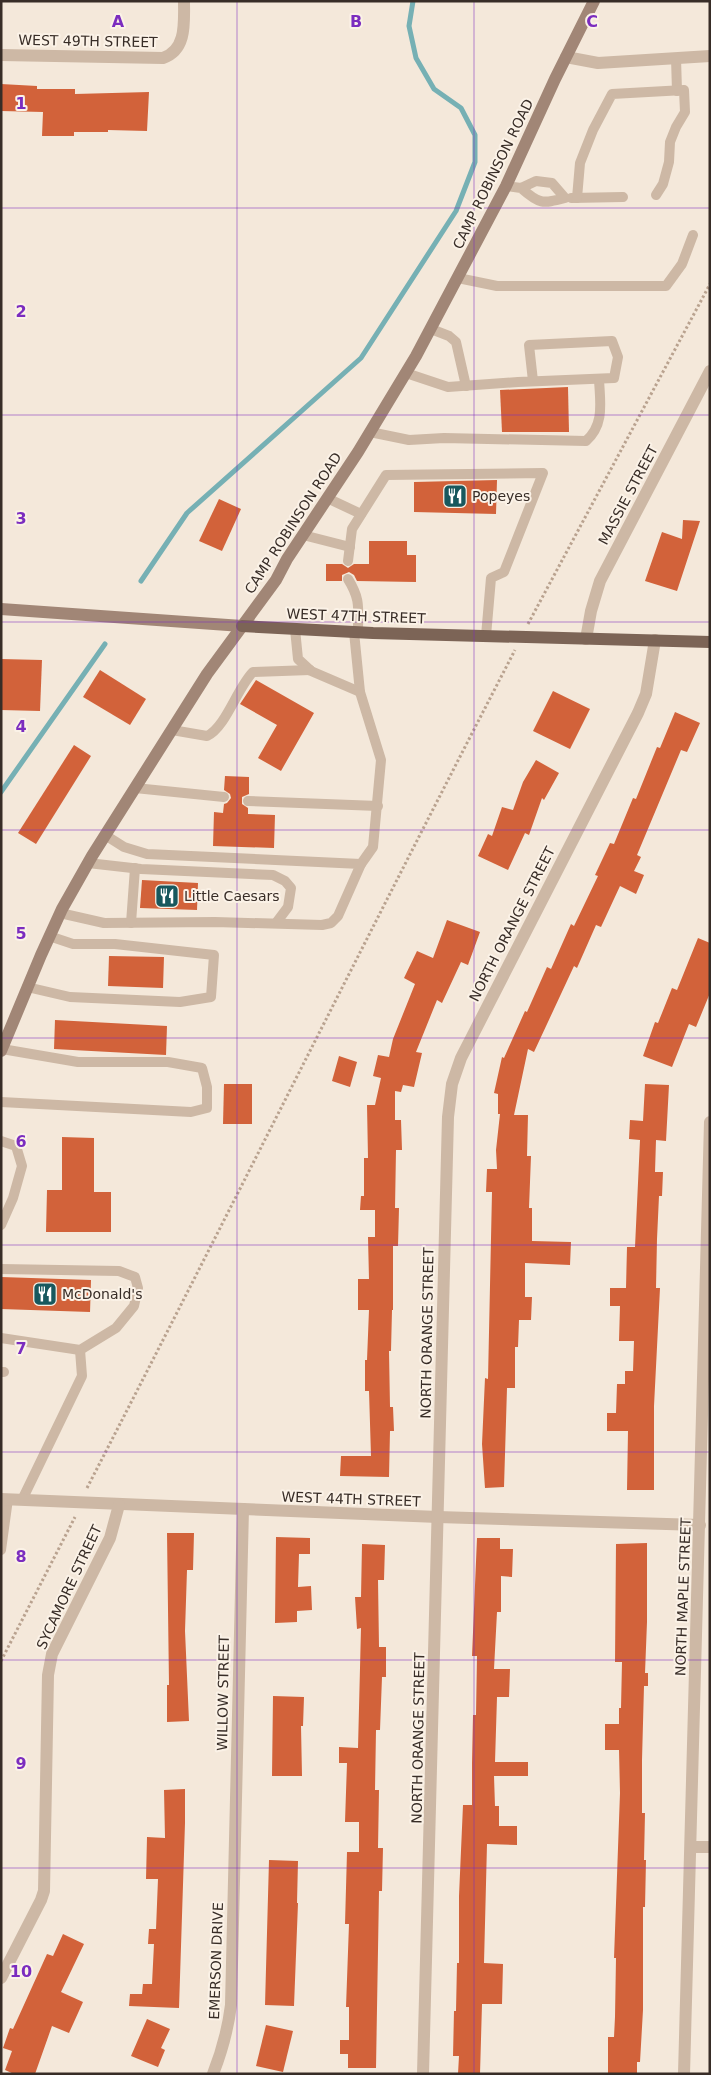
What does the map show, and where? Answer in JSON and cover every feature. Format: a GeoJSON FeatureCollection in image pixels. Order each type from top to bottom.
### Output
{"type":"FeatureCollection","features":[{"type":"Feature","properties":{"kind":"main road","name":"CAMP ROBINSON ROAD"},"geometry":{"type":"LineString","coordinates":[[2,1050],[5,1030],[27,987],[60,913],[88,863],[207,674],[276,580],[370,432],[431,329],[506,186],[594,1]]}},
{"type":"Feature","properties":{"kind":"main road","name":"WEST 47TH STREET"},"geometry":{"type":"LineString","coordinates":[[1,609],[356,632],[710,642]]}},
{"type":"Feature","properties":{"kind":"street","name":"WEST 49TH STREET"},"geometry":{"type":"LineString","coordinates":[[1,55],[163,58],[174,53],[180,44],[184,1]]}},
{"type":"Feature","properties":{"kind":"street"},"geometry":{"type":"LineString","coordinates":[[566,57],[598,63],[710,56]]}},
{"type":"Feature","properties":{"kind":"street","name":"MASSIE STREET"},"geometry":{"type":"LineString","coordinates":[[586,638],[590,611],[600,581],[710,371]]}},
{"type":"Feature","properties":{"kind":"street","name":"NORTH ORANGE STREET"},"geometry":{"type":"LineString","coordinates":[[423,2074],[448,1117],[452,1084],[461,1058],[638,713],[646,694],[655,640]]}},
{"type":"Feature","properties":{"kind":"street","name":"NORTH MAPLE STREET"},"geometry":{"type":"LineString","coordinates":[[684,2074],[710,1122]]}},
{"type":"Feature","properties":{"kind":"street","name":"WEST 44TH STREET"},"geometry":{"type":"LineString","coordinates":[[5,1499],[438,1517],[700,1525]]}},
{"type":"Feature","properties":{"kind":"street","name":"SYCAMORE STREET"},"geometry":{"type":"LineString","coordinates":[[1,1978],[41,1900],[44,1890],[48,1675],[52,1654],[110,1538],[119,1505]]}},
{"type":"Feature","properties":{"kind":"street","name":"WILLOW STREET"},"geometry":{"type":"LineString","coordinates":[[234,1877],[242,1509]]}},
{"type":"Feature","properties":{"kind":"street"},"geometry":{"type":"LineString","coordinates":[[691,1847],[710,1847]]}},
{"type":"Feature","properties":{"kind":"street","name":"EMERSON DRIVE"},"geometry":{"type":"LineString","coordinates":[[214,2074],[222,2053],[229,2025],[234,1877]]}},
{"type":"Feature","properties":{"kind":"lane"},"geometry":{"type":"LineString","coordinates":[[656,195],[662,184],[669,162],[670,142],[685,112],[676,58]]}},
{"type":"Feature","properties":{"kind":"lane"},"geometry":{"type":"LineString","coordinates":[[577,198],[580,163],[593,130],[612,94],[681,91]]}},
{"type":"Feature","properties":{"kind":"lane"},"geometry":{"type":"LineString","coordinates":[[506,186],[521,188],[536,181],[552,183],[565,198]]}},
{"type":"Feature","properties":{"kind":"lane"},"geometry":{"type":"LineString","coordinates":[[521,188],[535,201],[547,203],[565,198],[623,197]]}},
{"type":"Feature","properties":{"kind":"lane"},"geometry":{"type":"LineString","coordinates":[[458,278],[497,286],[666,286],[682,264],[693,235]]}},
{"type":"Feature","properties":{"kind":"lane"},"geometry":{"type":"LineString","coordinates":[[431,329],[449,336],[456,342],[466,386]]}},
{"type":"Feature","properties":{"kind":"lane"},"geometry":{"type":"LineString","coordinates":[[406,373],[448,387],[614,378],[618,356],[612,341],[529,345],[532,381]]}},
{"type":"Feature","properties":{"kind":"lane"},"geometry":{"type":"LineString","coordinates":[[370,432],[408,440],[444,438],[586,440],[593,435],[601,418],[599,379]]}},
{"type":"Feature","properties":{"kind":"lane"},"geometry":{"type":"LineString","coordinates":[[348,561],[352,529],[386,475],[543,473],[504,572],[491,578],[486,636]]}},
{"type":"Feature","properties":{"kind":"lane"},"geometry":{"type":"LineString","coordinates":[[328,498],[361,514]]}},
{"type":"Feature","properties":{"kind":"lane"},"geometry":{"type":"LineString","coordinates":[[303,535],[350,547]]}},
{"type":"Feature","properties":{"kind":"lane"},"geometry":{"type":"LineString","coordinates":[[60,913],[104,923],[322,925],[331,923],[338,916],[360,864],[373,847],[381,760],[360,692],[356,632],[359,604],[357,594],[348,579]]}},
{"type":"Feature","properties":{"kind":"lane"},"geometry":{"type":"LineString","coordinates":[[295,629],[298,659],[310,670],[360,692]]}},
{"type":"Feature","properties":{"kind":"lane"},"geometry":{"type":"LineString","coordinates":[[172,730],[207,736],[212,734],[227,714],[243,684],[253,672],[310,670]]}},
{"type":"Feature","properties":{"kind":"lane"},"geometry":{"type":"LineString","coordinates":[[135,788],[224,797]]}},
{"type":"Feature","properties":{"kind":"lane"},"geometry":{"type":"LineString","coordinates":[[248,801],[378,806]]}},
{"type":"Feature","properties":{"kind":"lane"},"geometry":{"type":"LineString","coordinates":[[105,835],[124,847],[147,854],[360,864]]}},
{"type":"Feature","properties":{"kind":"lane"},"geometry":{"type":"LineString","coordinates":[[88,863],[135,868],[273,875],[285,881],[290,888],[288,907],[277,924]]}},
{"type":"Feature","properties":{"kind":"lane"},"geometry":{"type":"LineString","coordinates":[[131,923],[135,868]]}},
{"type":"Feature","properties":{"kind":"lane"},"geometry":{"type":"LineString","coordinates":[[27,987],[79,997],[180,1002],[211,997],[214,955],[115,944],[73,944],[50,936]]}},
{"type":"Feature","properties":{"kind":"lane"},"geometry":{"type":"LineString","coordinates":[[1,1102],[181,1112],[191,1112],[206,1108],[206,1087],[202,1068],[168,1062],[78,1062],[2,1050]]}},
{"type":"Feature","properties":{"kind":"lane"},"geometry":{"type":"LineString","coordinates":[[1,1141],[16,1146],[22,1166],[13,1198],[1,1225]]}},
{"type":"Feature","properties":{"kind":"lane"},"geometry":{"type":"LineString","coordinates":[[1,1269],[119,1271],[135,1277],[138,1288],[134,1306],[116,1328],[80,1350],[1,1338]]}},
{"type":"Feature","properties":{"kind":"lane"},"geometry":{"type":"LineString","coordinates":[[22,1500],[82,1376],[80,1350]]}},
{"type":"Feature","properties":{"kind":"lane"},"geometry":{"type":"LineString","coordinates":[[1,1550],[5,1499]]}},
{"type":"Feature","properties":{"kind":"path"},"geometry":{"type":"LineString","coordinates":[[1,1661],[242,1189],[397,878],[535,610],[710,284]]}},
{"type":"Feature","properties":{"kind":"building"},"geometry":{"type":"Polygon","coordinates":[[[1,84],[37,86],[37,89],[75,89],[75,94],[149,92],[147,131],[108,130],[108,132],[74,132],[74,136],[42,136],[43,112],[1,111],[1,84]]]}},
{"type":"Feature","properties":{"kind":"building"},"geometry":{"type":"Polygon","coordinates":[[[568,387],[569,432],[502,432],[500,390],[568,387]]]}},
{"type":"Feature","properties":{"kind":"building"},"geometry":{"type":"Polygon","coordinates":[[[497,480],[496,514],[414,512],[414,482],[497,480]]]}},
{"type":"Feature","properties":{"kind":"building"},"geometry":{"type":"Polygon","coordinates":[[[219,499],[241,509],[222,551],[199,541],[219,499]]]}},
{"type":"Feature","properties":{"kind":"building"},"geometry":{"type":"Polygon","coordinates":[[[683,520],[700,521],[677,591],[645,581],[662,532],[682,539],[683,520]]]}},
{"type":"Feature","properties":{"kind":"building"},"geometry":{"type":"Polygon","coordinates":[[[369,541],[407,541],[407,555],[416,555],[416,582],[357,581],[354,575],[349,572],[342,575],[342,581],[326,581],[326,564],[342,564],[348,568],[354,564],[369,564],[369,541]]]}},
{"type":"Feature","properties":{"kind":"building"},"geometry":{"type":"Polygon","coordinates":[[[1,659],[42,660],[40,711],[1,710],[1,659]]]}},
{"type":"Feature","properties":{"kind":"building"},"geometry":{"type":"Polygon","coordinates":[[[100,670],[146,699],[130,725],[83,697],[100,670]]]}},
{"type":"Feature","properties":{"kind":"building"},"geometry":{"type":"Polygon","coordinates":[[[256,680],[314,713],[281,771],[258,758],[277,725],[240,704],[256,680]]]}},
{"type":"Feature","properties":{"kind":"building"},"geometry":{"type":"Polygon","coordinates":[[[553,691],[590,709],[570,749],[533,731],[553,691]]]}},
{"type":"Feature","properties":{"kind":"building"},"geometry":{"type":"Polygon","coordinates":[[[675,712],[700,723],[687,752],[681,750],[637,855],[641,857],[634,871],[644,875],[636,894],[620,886],[601,927],[596,925],[577,968],[574,966],[534,1052],[528,1049],[514,1115],[528,1115],[527,1156],[531,1156],[529,1208],[532,1208],[532,1241],[571,1242],[570,1265],[525,1263],[525,1297],[532,1297],[531,1320],[519,1320],[518,1347],[515,1347],[515,1388],[507,1388],[504,1487],[485,1488],[482,1444],[485,1378],[488,1379],[492,1192],[486,1192],[487,1169],[497,1169],[496,1150],[500,1114],[498,1114],[498,1094],[494,1093],[502,1057],[504,1058],[525,1011],[527,1012],[547,967],[551,969],[571,924],[574,926],[598,876],[595,875],[610,843],[614,844],[633,798],[636,799],[657,747],[660,748],[675,712]]]}},
{"type":"Feature","properties":{"kind":"building"},"geometry":{"type":"Polygon","coordinates":[[[74,745],[91,756],[36,844],[18,833],[74,745]]]}},
{"type":"Feature","properties":{"kind":"building"},"geometry":{"type":"Polygon","coordinates":[[[536,760],[559,773],[544,800],[542,798],[529,835],[525,833],[508,870],[478,856],[488,834],[492,836],[502,807],[513,810],[523,782],[536,760]]]}},
{"type":"Feature","properties":{"kind":"building"},"geometry":{"type":"Polygon","coordinates":[[[225,776],[249,777],[249,794],[242,797],[242,804],[248,808],[248,814],[275,815],[274,848],[213,846],[214,812],[223,813],[224,804],[231,798],[230,794],[224,790],[225,776]]]}},
{"type":"Feature","properties":{"kind":"building"},"geometry":{"type":"Polygon","coordinates":[[[142,880],[198,883],[197,910],[140,908],[142,880]]]}},
{"type":"Feature","properties":{"kind":"building"},"geometry":{"type":"Polygon","coordinates":[[[447,920],[480,932],[468,965],[461,962],[442,1003],[437,1000],[416,1052],[422,1053],[414,1087],[403,1085],[401,1092],[395,1091],[395,1120],[401,1120],[402,1150],[396,1150],[395,1208],[399,1208],[398,1246],[393,1246],[393,1310],[391,1351],[389,1351],[390,1407],[393,1407],[394,1431],[390,1431],[389,1477],[340,1476],[341,1456],[371,1456],[369,1391],[365,1391],[365,1360],[367,1360],[369,1310],[358,1310],[358,1279],[369,1279],[368,1237],[375,1237],[375,1210],[360,1210],[361,1196],[364,1196],[364,1158],[368,1158],[367,1105],[375,1105],[381,1078],[373,1076],[378,1055],[389,1057],[393,1039],[415,984],[404,978],[417,951],[433,958],[447,920]]]}},
{"type":"Feature","properties":{"kind":"building"},"geometry":{"type":"Polygon","coordinates":[[[698,938],[710,943],[710,993],[696,1027],[689,1024],[672,1067],[643,1056],[655,1022],[658,1023],[672,988],[677,990],[698,938]]]}},
{"type":"Feature","properties":{"kind":"building"},"geometry":{"type":"Polygon","coordinates":[[[109,956],[164,957],[163,988],[108,986],[109,956]]]}},
{"type":"Feature","properties":{"kind":"building"},"geometry":{"type":"Polygon","coordinates":[[[55,1020],[167,1026],[166,1055],[54,1049],[55,1020]]]}},
{"type":"Feature","properties":{"kind":"building"},"geometry":{"type":"Polygon","coordinates":[[[339,1056],[357,1062],[350,1087],[332,1081],[339,1056]]]}},
{"type":"Feature","properties":{"kind":"building"},"geometry":{"type":"Polygon","coordinates":[[[224,1084],[252,1084],[252,1124],[223,1124],[224,1084]]]}},
{"type":"Feature","properties":{"kind":"building"},"geometry":{"type":"Polygon","coordinates":[[[645,1084],[669,1085],[666,1141],[656,1140],[655,1172],[663,1172],[662,1196],[659,1196],[657,1239],[656,1288],[660,1288],[654,1406],[654,1490],[627,1490],[628,1431],[607,1431],[607,1413],[616,1413],[617,1384],[625,1384],[625,1371],[633,1371],[634,1341],[619,1341],[620,1306],[610,1306],[610,1288],[626,1288],[627,1247],[635,1247],[640,1140],[629,1139],[630,1120],[643,1121],[645,1084]]]}},
{"type":"Feature","properties":{"kind":"building"},"geometry":{"type":"Polygon","coordinates":[[[62,1137],[94,1138],[94,1192],[111,1192],[111,1232],[46,1232],[47,1190],[62,1190],[62,1137]]]}},
{"type":"Feature","properties":{"kind":"building"},"geometry":{"type":"Polygon","coordinates":[[[1,1277],[91,1280],[90,1312],[1,1309],[1,1277]]]}},
{"type":"Feature","properties":{"kind":"building"},"geometry":{"type":"Polygon","coordinates":[[[167,1533],[194,1533],[193,1570],[187,1570],[185,1631],[189,1721],[167,1722],[167,1685],[169,1685],[167,1533]]]}},
{"type":"Feature","properties":{"kind":"building"},"geometry":{"type":"Polygon","coordinates":[[[276,1537],[310,1538],[310,1554],[299,1554],[298,1587],[311,1586],[312,1610],[297,1611],[297,1622],[275,1623],[276,1537]]]}},
{"type":"Feature","properties":{"kind":"building"},"geometry":{"type":"Polygon","coordinates":[[[477,1538],[500,1538],[500,1549],[513,1549],[512,1577],[501,1576],[501,1612],[497,1612],[494,1669],[510,1669],[509,1697],[497,1697],[495,1762],[528,1762],[528,1776],[494,1776],[495,1806],[499,1806],[499,1826],[517,1826],[517,1845],[487,1844],[484,1963],[503,1964],[502,2004],[482,2004],[480,2074],[458,2074],[459,2056],[453,2056],[454,2011],[456,2011],[457,1963],[459,1963],[459,1896],[463,1805],[472,1805],[473,1715],[476,1715],[477,1656],[472,1656],[477,1538]]]}},
{"type":"Feature","properties":{"kind":"building"},"geometry":{"type":"Polygon","coordinates":[[[647,1543],[645,1673],[648,1673],[648,1686],[644,1686],[642,1760],[642,1813],[645,1813],[644,1860],[646,1860],[645,1907],[643,1907],[643,2010],[640,2062],[637,2062],[637,2074],[608,2074],[608,2037],[614,2037],[615,2017],[616,1958],[614,1958],[620,1793],[619,1750],[605,1750],[605,1724],[619,1724],[619,1708],[621,1708],[622,1662],[615,1662],[616,1544],[647,1543]]]}},
{"type":"Feature","properties":{"kind":"building"},"geometry":{"type":"Polygon","coordinates":[[[362,1544],[385,1545],[384,1580],[378,1580],[379,1647],[386,1647],[386,1677],[382,1677],[380,1730],[376,1730],[375,1790],[379,1790],[378,1848],[383,1848],[382,1891],[379,1891],[376,2068],[348,2068],[348,2054],[340,2054],[340,2040],[349,2040],[349,2007],[346,2007],[349,1924],[345,1924],[347,1852],[359,1852],[359,1822],[345,1822],[347,1763],[339,1763],[339,1747],[358,1748],[361,1628],[357,1629],[355,1597],[361,1597],[362,1544]]]}},
{"type":"Feature","properties":{"kind":"building"},"geometry":{"type":"Polygon","coordinates":[[[273,1696],[304,1697],[303,1726],[301,1726],[302,1776],[272,1776],[273,1696]]]}},
{"type":"Feature","properties":{"kind":"building"},"geometry":{"type":"Polygon","coordinates":[[[185,1789],[179,2008],[129,2006],[130,1994],[142,1994],[143,1984],[152,1984],[154,1944],[148,1944],[149,1929],[156,1929],[158,1879],[146,1879],[147,1837],[165,1838],[164,1790],[185,1789]]]}},
{"type":"Feature","properties":{"kind":"building"},"geometry":{"type":"Polygon","coordinates":[[[269,1860],[298,1861],[294,2006],[265,2005],[269,1860]]]}},
{"type":"Feature","properties":{"kind":"building"},"geometry":{"type":"Polygon","coordinates":[[[63,1934],[84,1944],[61,1992],[83,2002],[69,2033],[52,2026],[35,2074],[14,2074],[5,2070],[12,2051],[3,2048],[10,2028],[13,2029],[47,1954],[53,1956],[63,1934]]]}},
{"type":"Feature","properties":{"kind":"building"},"geometry":{"type":"Polygon","coordinates":[[[147,2019],[170,2029],[161,2048],[165,2050],[158,2067],[131,2056],[147,2019]]]}},
{"type":"Feature","properties":{"kind":"building"},"geometry":{"type":"Polygon","coordinates":[[[266,2025],[293,2031],[283,2072],[256,2066],[266,2025]]]}},
{"type":"Feature","properties":{"kind":"waterway"},"geometry":{"type":"LineString","coordinates":[[141,581],[187,513],[361,358],[456,211],[475,162],[475,135],[461,108],[434,89],[416,58],[409,26],[413,1]]}},
{"type":"Feature","properties":{"kind":"waterway"},"geometry":{"type":"LineString","coordinates":[[1,792],[105,644]]}},
{"type":"Feature","properties":{"kind":"place","name":"Popeyes"},"geometry":{"type":"Point","coordinates":[455,496]}},
{"type":"Feature","properties":{"kind":"place","name":"Little Caesars"},"geometry":{"type":"Point","coordinates":[167,896]}},
{"type":"Feature","properties":{"kind":"place","name":"McDonald's"},"geometry":{"type":"Point","coordinates":[45,1294]}}]}
